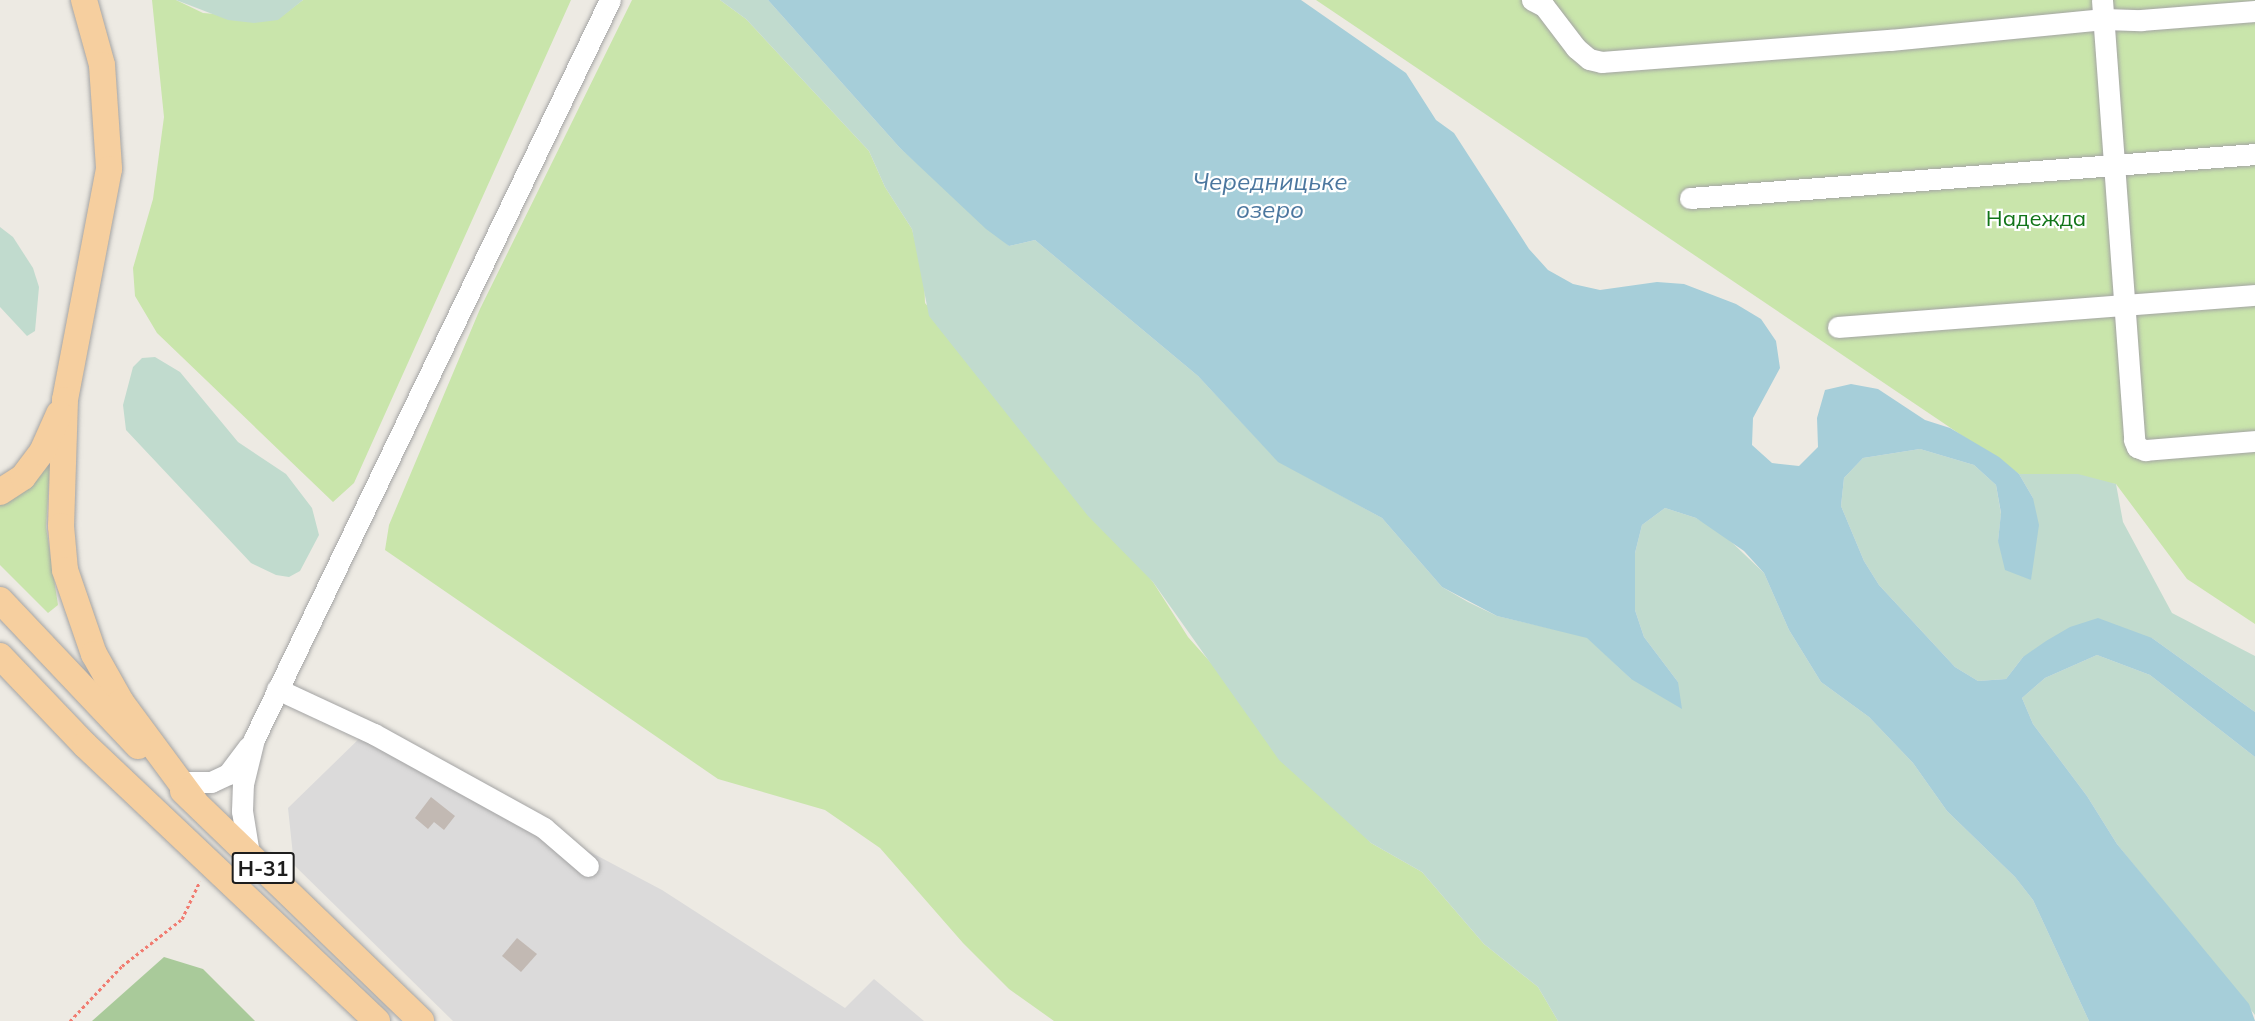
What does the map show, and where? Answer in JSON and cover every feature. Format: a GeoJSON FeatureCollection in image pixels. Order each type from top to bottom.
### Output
{"type":"FeatureCollection","features":[{"type":"Feature","properties":{"kind":"main road"},"geometry":{"type":"LineString","coordinates":[[84,0],[102,65],[108,108],[109,169],[65,400],[61,526],[65,570],[94,654],[121,702],[195,802]]}},
{"type":"Feature","properties":{"kind":"main road"},"geometry":{"type":"LineString","coordinates":[[0,492],[23,477],[42,452],[65,400]]}},
{"type":"Feature","properties":{"kind":"main road","name":"Н-31"},"geometry":{"type":"LineString","coordinates":[[0,600],[106,714],[421,1021]]}},
{"type":"Feature","properties":{"kind":"main road","name":"Н-31"},"geometry":{"type":"LineString","coordinates":[[0,656],[85,745],[208,864],[377,1021]]}},
{"type":"Feature","properties":{"kind":"street"},"geometry":{"type":"LineString","coordinates":[[249,854],[242,811],[243,784],[254,739],[610,0]]}},
{"type":"Feature","properties":{"kind":"street"},"geometry":{"type":"LineString","coordinates":[[1532,0],[1544,6],[1576,48],[1589,59],[1602,62],[1890,40],[2103,9],[2141,20],[2255,11]]}},
{"type":"Feature","properties":{"kind":"street"},"geometry":{"type":"LineString","coordinates":[[2103,9],[2127,305],[2134,440],[2138,447],[2145,450],[2255,441]]}},
{"type":"Feature","properties":{"kind":"street"},"geometry":{"type":"LineString","coordinates":[[1690,198],[2255,154]]}},
{"type":"Feature","properties":{"kind":"street"},"geometry":{"type":"LineString","coordinates":[[1838,327],[2255,295]]}},
{"type":"Feature","properties":{"kind":"street"},"geometry":{"type":"LineString","coordinates":[[0,674],[85,745]]}},
{"type":"Feature","properties":{"kind":"street"},"geometry":{"type":"LineString","coordinates":[[277,689],[374,734],[544,828],[588,866]]}},
{"type":"Feature","properties":{"kind":"street"},"geometry":{"type":"LineString","coordinates":[[180,782],[211,782],[228,774],[254,739]]}},
{"type":"Feature","properties":{"kind":"path"},"geometry":{"type":"LineString","coordinates":[[70,1021],[122,966],[182,919],[208,864]]}},
{"type":"Feature","properties":{"kind":"shaded area"},"geometry":{"type":"Polygon","coordinates":[[[365,733],[662,890],[845,1008],[874,979],[924,1021],[453,1021],[294,865],[288,808],[365,733]]]}},
{"type":"Feature","properties":{"kind":"green space"},"geometry":{"type":"Polygon","coordinates":[[[152,0],[176,0],[203,13],[278,19],[303,0],[571,0],[354,483],[333,502],[157,333],[135,296],[133,268],[153,199],[164,117],[152,0]]]}},
{"type":"Feature","properties":{"kind":"green space"},"geometry":{"type":"Polygon","coordinates":[[[176,0],[303,0],[278,20],[254,23],[228,20],[176,0]]]}},
{"type":"Feature","properties":{"kind":"green space"},"geometry":{"type":"Polygon","coordinates":[[[632,0],[720,0],[746,19],[869,151],[885,187],[912,229],[924,276],[925,303],[1153,582],[1188,637],[1371,843],[1422,872],[1484,944],[1538,987],[1558,1021],[1054,1021],[1009,989],[963,943],[880,848],[825,810],[718,779],[385,550],[389,525],[480,309],[632,0]]]}},
{"type":"Feature","properties":{"kind":"green space"},"geometry":{"type":"Polygon","coordinates":[[[720,0],[768,0],[900,148],[1009,246],[1035,240],[1198,376],[1278,461],[1382,518],[1442,587],[1468,602],[1497,616],[1587,637],[1631,679],[1678,682],[1644,637],[1635,610],[1635,553],[1642,525],[1665,508],[1696,518],[1722,533],[1764,573],[1789,630],[1821,682],[1869,717],[1913,763],[1947,811],[2015,877],[2033,900],[2089,1021],[1558,1021],[1538,987],[1484,944],[1422,872],[1371,843],[1279,760],[1153,582],[1088,516],[929,316],[912,229],[885,187],[869,151],[746,19],[720,0]]]}},
{"type":"Feature","properties":{"kind":"green space","name":"Надежда"},"geometry":{"type":"Polygon","coordinates":[[[1316,0],[2255,0],[2255,624],[2187,579],[2116,484],[2019,474],[1316,0]]]}},
{"type":"Feature","properties":{"kind":"green space"},"geometry":{"type":"Polygon","coordinates":[[[0,227],[13,237],[33,268],[39,287],[35,331],[27,336],[0,307],[0,227]]]}},
{"type":"Feature","properties":{"kind":"green space"},"geometry":{"type":"Polygon","coordinates":[[[155,357],[180,372],[238,442],[286,474],[312,508],[319,535],[300,571],[289,577],[276,575],[251,563],[126,430],[123,405],[133,367],[142,358],[155,357]]]}},
{"type":"Feature","properties":{"kind":"green space"},"geometry":{"type":"Polygon","coordinates":[[[1920,449],[1974,465],[1996,485],[2001,514],[1998,541],[2031,580],[2033,498],[2019,474],[2078,474],[2116,484],[2123,522],[2172,613],[2255,656],[2255,712],[2152,638],[2023,657],[2006,679],[1978,681],[1955,667],[1879,585],[1864,561],[1841,506],[1844,478],[1863,458],[1920,449]]]}},
{"type":"Feature","properties":{"kind":"green space"},"geometry":{"type":"Polygon","coordinates":[[[51,450],[46,527],[58,605],[48,613],[0,565],[0,500],[51,450]]]}},
{"type":"Feature","properties":{"kind":"green space"},"geometry":{"type":"Polygon","coordinates":[[[2097,655],[2150,675],[2255,757],[2255,1015],[2117,844],[2087,796],[2033,724],[2022,698],[2045,678],[2097,655]]]}},
{"type":"Feature","properties":{"kind":"green space"},"geometry":{"type":"Polygon","coordinates":[[[164,957],[203,969],[255,1021],[92,1021],[164,957]]]}},
{"type":"Feature","properties":{"kind":"water","name":"Чередницьке озеро"},"geometry":{"type":"Polygon","coordinates":[[[768,0],[1301,0],[1406,73],[1436,120],[1454,133],[1529,249],[1548,270],[1573,284],[1600,290],[1657,282],[1684,284],[1736,304],[1761,319],[1776,341],[1780,368],[1753,418],[1752,445],[1772,463],[1799,466],[1818,447],[1817,418],[1825,390],[1851,384],[1878,389],[1925,420],[1950,428],[1999,457],[2019,474],[2033,498],[2039,525],[2031,580],[2005,570],[1998,541],[2001,513],[1996,485],[1974,465],[1920,449],[1863,458],[1844,478],[1841,506],[1864,561],[1879,585],[1955,667],[1978,681],[2006,679],[2023,657],[2046,641],[2070,627],[2098,618],[2152,638],[2255,712],[2255,757],[2150,675],[2097,655],[2045,678],[2022,698],[2033,724],[2087,796],[2117,844],[2249,1004],[2255,1021],[2089,1021],[2033,900],[2015,877],[1947,811],[1913,763],[1869,717],[1821,682],[1789,630],[1764,573],[1744,551],[1696,518],[1665,508],[1642,525],[1635,553],[1635,610],[1644,637],[1678,682],[1682,709],[1631,679],[1587,638],[1497,616],[1442,587],[1382,518],[1278,462],[1198,376],[1035,240],[1009,246],[986,229],[900,148],[768,0]]]}},
{"type":"Feature","properties":{"kind":"building"},"geometry":{"type":"Polygon","coordinates":[[[431,797],[455,816],[444,830],[434,822],[428,829],[415,818],[431,797]]]}},
{"type":"Feature","properties":{"kind":"building"},"geometry":{"type":"Polygon","coordinates":[[[517,938],[537,954],[521,972],[502,956],[517,938]]]}}]}
